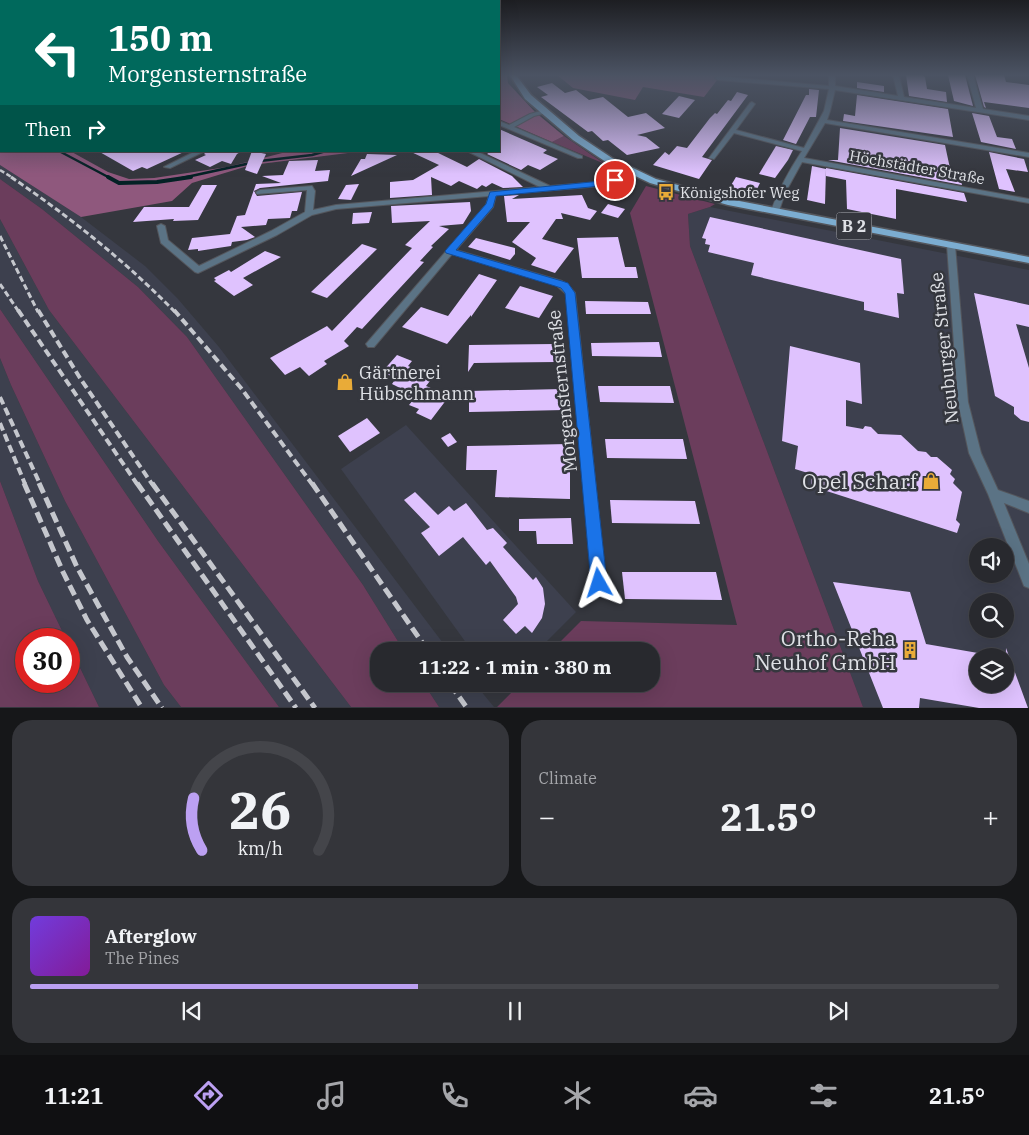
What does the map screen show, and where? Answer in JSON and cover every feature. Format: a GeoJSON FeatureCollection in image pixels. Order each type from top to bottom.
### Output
{"type":"FeatureCollection","features":[{"type":"Feature","properties":{"kind":"main road","name":"B 2"},"geometry":{"type":"LineString","coordinates":[[540,108],[594,151],[653,181],[700,195],[775,211],[1029,260]]}},
{"type":"Feature","properties":{"kind":"street"},"geometry":{"type":"LineString","coordinates":[[712,158],[749,108]]}},
{"type":"Feature","properties":{"kind":"street"},"geometry":{"type":"LineString","coordinates":[[775,211],[778,198],[799,159],[824,121],[829,108]]}},
{"type":"Feature","properties":{"kind":"street"},"geometry":{"type":"LineString","coordinates":[[967,108],[1029,118]]}},
{"type":"Feature","properties":{"kind":"street"},"geometry":{"type":"LineString","coordinates":[[508,127],[532,115],[544,112]]}},
{"type":"Feature","properties":{"kind":"street"},"geometry":{"type":"LineString","coordinates":[[824,121],[1029,155]]}},
{"type":"Feature","properties":{"kind":"street"},"geometry":{"type":"LineString","coordinates":[[500,123],[580,157]]}},
{"type":"Feature","properties":{"kind":"street"},"geometry":{"type":"LineString","coordinates":[[732,131],[805,150]]}},
{"type":"Feature","properties":{"kind":"street"},"geometry":{"type":"LineString","coordinates":[[168,167],[200,152]]}},
{"type":"Feature","properties":{"kind":"street"},"geometry":{"type":"LineString","coordinates":[[472,152],[548,188]]}},
{"type":"Feature","properties":{"kind":"street","name":"Höchstädter Straße"},"geometry":{"type":"LineString","coordinates":[[799,159],[1029,201]]}},
{"type":"Feature","properties":{"kind":"street"},"geometry":{"type":"LineString","coordinates":[[161,226],[164,241],[198,270],[274,233],[309,213],[336,207],[601,184],[633,172]]}},
{"type":"Feature","properties":{"kind":"street"},"geometry":{"type":"LineString","coordinates":[[260,192],[309,188],[311,191],[309,213]]}},
{"type":"Feature","properties":{"kind":"street"},"geometry":{"type":"LineString","coordinates":[[371,344],[490,205],[493,194]]}},
{"type":"Feature","properties":{"kind":"street","name":"Neuburger Straße"},"geometry":{"type":"LineString","coordinates":[[951,245],[963,402],[975,453],[994,494],[1029,581]]}},
{"type":"Feature","properties":{"kind":"street","name":"Morgensternstraße"},"geometry":{"type":"LineString","coordinates":[[450,251],[559,283],[570,293],[599,583]]}},
{"type":"Feature","properties":{"kind":"street"},"geometry":{"type":"LineString","coordinates":[[994,494],[1029,507]]}},
{"type":"Feature","properties":{"kind":"shaded area"},"geometry":{"type":"Polygon","coordinates":[[[500,108],[531,108],[564,136],[552,142],[500,119],[500,108]]]}},
{"type":"Feature","properties":{"kind":"shaded area"},"geometry":{"type":"Polygon","coordinates":[[[564,136],[605,164],[552,142],[564,136]]]}},
{"type":"Feature","properties":{"kind":"shaded area"},"geometry":{"type":"Polygon","coordinates":[[[0,152],[72,152],[108,172],[129,179],[154,178],[227,167],[286,152],[356,152],[251,165],[192,183],[172,201],[81,217],[0,165],[0,152]]]}},
{"type":"Feature","properties":{"kind":"shaded area"},"geometry":{"type":"Polygon","coordinates":[[[0,165],[81,217],[145,266],[178,299],[219,347],[442,642],[398,642],[363,585],[187,337],[138,287],[42,209],[0,179],[0,165]]]}},
{"type":"Feature","properties":{"kind":"shaded area"},"geometry":{"type":"Polygon","coordinates":[[[0,179],[42,209],[138,287],[187,337],[363,585],[398,642],[370,642],[370,692],[429,692],[439,707],[351,707],[49,310],[0,219],[0,179]]]}},
{"type":"Feature","properties":{"kind":"shaded area"},"geometry":{"type":"Polygon","coordinates":[[[646,186],[715,204],[688,214],[690,246],[863,707],[497,707],[512,692],[660,692],[660,642],[560,642],[581,621],[737,625],[630,213],[646,186]]]}},
{"type":"Feature","properties":{"kind":"shaded area"},"geometry":{"type":"Polygon","coordinates":[[[710,207],[1029,270],[1029,707],[863,707],[690,246],[688,214],[710,207]]]}},
{"type":"Feature","properties":{"kind":"shaded area"},"geometry":{"type":"Polygon","coordinates":[[[0,219],[49,310],[351,707],[279,707],[158,541],[0,309],[0,219]]]}},
{"type":"Feature","properties":{"kind":"shaded area"},"geometry":{"type":"Polygon","coordinates":[[[0,309],[158,541],[279,707],[181,707],[164,685],[65,501],[11,385],[0,358],[0,309]]]}},
{"type":"Feature","properties":{"kind":"shaded area"},"geometry":{"type":"Polygon","coordinates":[[[0,358],[65,501],[164,685],[181,707],[99,707],[80,668],[80,628],[61,628],[38,581],[0,481],[0,358]]]}},
{"type":"Feature","properties":{"kind":"shaded area"},"geometry":{"type":"Polygon","coordinates":[[[406,425],[576,612],[546,642],[466,642],[341,469],[406,425]]]}},
{"type":"Feature","properties":{"kind":"shaded area"},"geometry":{"type":"Polygon","coordinates":[[[0,481],[38,581],[61,628],[15,628],[15,693],[80,693],[80,668],[99,707],[0,707],[0,481]]]}},
{"type":"Feature","properties":{"kind":"shaded area"},"geometry":{"type":"Polygon","coordinates":[[[429,692],[482,692],[494,707],[439,707],[429,692]]]}},
{"type":"Feature","properties":{"kind":"building"},"geometry":{"type":"Polygon","coordinates":[[[556,108],[617,108],[628,117],[646,113],[665,128],[637,135],[646,137],[660,148],[627,155],[608,140],[603,141],[592,131],[588,132],[556,108]]]}},
{"type":"Feature","properties":{"kind":"building"},"geometry":{"type":"Polygon","coordinates":[[[668,108],[688,108],[679,118],[662,114],[668,108]]]}},
{"type":"Feature","properties":{"kind":"building"},"geometry":{"type":"Polygon","coordinates":[[[722,108],[738,108],[702,157],[712,160],[699,179],[653,165],[665,152],[669,155],[677,146],[687,148],[710,118],[715,113],[717,114],[722,108]]]}},
{"type":"Feature","properties":{"kind":"building"},"geometry":{"type":"Polygon","coordinates":[[[799,108],[817,108],[816,117],[810,117],[796,144],[783,140],[799,108]]]}},
{"type":"Feature","properties":{"kind":"building"},"geometry":{"type":"Polygon","coordinates":[[[856,108],[948,109],[953,137],[843,121],[844,114],[855,116],[856,108]]]}},
{"type":"Feature","properties":{"kind":"building"},"geometry":{"type":"Polygon","coordinates":[[[972,113],[989,116],[997,137],[1012,139],[1016,149],[981,142],[972,113]]]}},
{"type":"Feature","properties":{"kind":"building"},"geometry":{"type":"Polygon","coordinates":[[[840,128],[945,145],[951,173],[959,174],[962,185],[828,160],[838,160],[840,128]]]}},
{"type":"Feature","properties":{"kind":"building"},"geometry":{"type":"Polygon","coordinates":[[[500,129],[547,150],[543,153],[558,159],[540,170],[528,165],[521,170],[487,154],[490,152],[500,152],[500,129]]]}},
{"type":"Feature","properties":{"kind":"building"},"geometry":{"type":"Polygon","coordinates":[[[776,146],[793,150],[788,160],[775,178],[759,174],[776,146]]]}},
{"type":"Feature","properties":{"kind":"building"},"geometry":{"type":"Polygon","coordinates":[[[100,152],[184,152],[147,169],[142,167],[133,171],[100,152]]]}},
{"type":"Feature","properties":{"kind":"building"},"geometry":{"type":"Polygon","coordinates":[[[206,152],[240,152],[231,164],[222,161],[210,167],[195,160],[206,155],[204,154],[206,152]]]}},
{"type":"Feature","properties":{"kind":"building"},"geometry":{"type":"Polygon","coordinates":[[[252,152],[266,154],[257,174],[245,170],[252,152]]]}},
{"type":"Feature","properties":{"kind":"building"},"geometry":{"type":"Polygon","coordinates":[[[411,152],[436,152],[467,167],[479,159],[512,176],[523,187],[503,188],[492,183],[486,187],[482,185],[477,189],[459,181],[451,186],[431,177],[432,195],[390,198],[390,182],[413,180],[439,165],[411,152]]]}},
{"type":"Feature","properties":{"kind":"building"},"geometry":{"type":"Polygon","coordinates":[[[989,152],[1024,159],[1028,172],[1006,169],[1015,192],[999,189],[989,152]]]}},
{"type":"Feature","properties":{"kind":"building"},"geometry":{"type":"Polygon","coordinates":[[[367,154],[397,155],[351,176],[361,159],[365,159],[367,154]]]}},
{"type":"Feature","properties":{"kind":"building"},"geometry":{"type":"Polygon","coordinates":[[[318,160],[315,171],[330,170],[328,181],[260,188],[254,191],[257,196],[302,192],[297,211],[292,211],[290,218],[268,219],[266,225],[241,227],[255,237],[232,242],[231,246],[198,251],[198,249],[188,250],[192,238],[230,234],[237,216],[245,215],[256,184],[281,183],[262,176],[283,175],[289,161],[318,160]]]}},
{"type":"Feature","properties":{"kind":"building"},"geometry":{"type":"Polygon","coordinates":[[[812,166],[826,169],[825,204],[807,200],[812,166]]]}},
{"type":"Feature","properties":{"kind":"building"},"geometry":{"type":"Polygon","coordinates":[[[826,168],[964,193],[967,202],[896,189],[896,219],[847,209],[846,180],[826,176],[826,168]]]}},
{"type":"Feature","properties":{"kind":"building"},"geometry":{"type":"Polygon","coordinates":[[[736,177],[760,183],[755,193],[730,187],[736,177]]]}},
{"type":"Feature","properties":{"kind":"building"},"geometry":{"type":"Polygon","coordinates":[[[359,184],[351,200],[338,199],[346,185],[359,184]]]}},
{"type":"Feature","properties":{"kind":"building"},"geometry":{"type":"Polygon","coordinates":[[[202,185],[217,185],[198,220],[173,221],[174,219],[133,222],[144,207],[189,207],[202,185]]]}},
{"type":"Feature","properties":{"kind":"building"},"geometry":{"type":"Polygon","coordinates":[[[519,195],[512,199],[582,195],[588,208],[597,211],[590,220],[561,213],[563,219],[556,219],[542,239],[574,248],[555,273],[531,265],[536,258],[512,242],[530,222],[507,222],[504,196],[519,195]]]}},
{"type":"Feature","properties":{"kind":"building"},"geometry":{"type":"Polygon","coordinates":[[[470,202],[471,211],[463,224],[439,226],[449,229],[431,246],[433,247],[420,261],[424,262],[362,329],[357,327],[344,341],[349,346],[324,361],[327,364],[309,376],[300,367],[285,375],[270,358],[327,326],[332,331],[412,248],[405,245],[430,221],[392,223],[391,206],[470,202]]]}},
{"type":"Feature","properties":{"kind":"building"},"geometry":{"type":"Polygon","coordinates":[[[608,204],[625,209],[618,218],[601,213],[608,204]]]}},
{"type":"Feature","properties":{"kind":"building"},"geometry":{"type":"Polygon","coordinates":[[[372,212],[369,223],[352,224],[353,213],[372,212]]]}},
{"type":"Feature","properties":{"kind":"building"},"geometry":{"type":"Polygon","coordinates":[[[710,217],[901,259],[904,294],[897,293],[899,318],[864,310],[864,302],[751,275],[754,263],[708,252],[710,245],[705,244],[706,239],[702,238],[710,217]]]}},
{"type":"Feature","properties":{"kind":"building"},"geometry":{"type":"Polygon","coordinates":[[[618,237],[625,267],[636,267],[638,278],[582,278],[577,238],[618,237]]]}},
{"type":"Feature","properties":{"kind":"building"},"geometry":{"type":"Polygon","coordinates":[[[476,238],[515,248],[515,254],[510,260],[468,247],[476,238]]]}},
{"type":"Feature","properties":{"kind":"building"},"geometry":{"type":"Polygon","coordinates":[[[362,244],[377,249],[327,298],[311,292],[362,244]]]}},
{"type":"Feature","properties":{"kind":"building"},"geometry":{"type":"Polygon","coordinates":[[[265,251],[281,257],[243,278],[253,285],[234,296],[214,281],[216,280],[214,278],[229,270],[231,272],[265,251]]]}},
{"type":"Feature","properties":{"kind":"building"},"geometry":{"type":"Polygon","coordinates":[[[479,274],[497,280],[471,317],[471,315],[447,344],[402,327],[421,307],[448,316],[479,274]]]}},
{"type":"Feature","properties":{"kind":"building"},"geometry":{"type":"Polygon","coordinates":[[[520,286],[553,296],[539,318],[505,308],[520,286]]]}},
{"type":"Feature","properties":{"kind":"building"},"geometry":{"type":"Polygon","coordinates":[[[974,293],[1029,305],[1029,327],[1016,324],[1029,368],[1029,422],[1021,420],[1014,414],[1014,407],[995,396],[974,293]]]}},
{"type":"Feature","properties":{"kind":"building"},"geometry":{"type":"Polygon","coordinates":[[[585,301],[648,302],[651,314],[586,314],[585,301]]]}},
{"type":"Feature","properties":{"kind":"building"},"geometry":{"type":"Polygon","coordinates":[[[659,342],[662,357],[592,356],[591,343],[659,342]]]}},
{"type":"Feature","properties":{"kind":"building"},"geometry":{"type":"Polygon","coordinates":[[[555,344],[557,362],[474,363],[468,372],[469,345],[555,344]]]}},
{"type":"Feature","properties":{"kind":"building"},"geometry":{"type":"Polygon","coordinates":[[[790,346],[860,363],[862,404],[846,400],[846,426],[863,429],[865,426],[871,427],[878,434],[901,435],[918,451],[926,452],[931,457],[937,457],[952,470],[950,474],[955,479],[953,483],[962,492],[956,520],[960,524],[957,533],[811,486],[811,474],[795,469],[798,446],[782,441],[790,346]]]}},
{"type":"Feature","properties":{"kind":"building"},"geometry":{"type":"Polygon","coordinates":[[[397,355],[412,361],[408,366],[420,371],[416,375],[430,381],[426,386],[438,391],[436,395],[447,399],[431,420],[416,413],[419,409],[409,405],[413,400],[400,394],[404,390],[392,384],[396,378],[382,372],[397,355]]]}},
{"type":"Feature","properties":{"kind":"building"},"geometry":{"type":"Polygon","coordinates":[[[598,386],[670,386],[674,403],[600,402],[598,386]]]}},
{"type":"Feature","properties":{"kind":"building"},"geometry":{"type":"Polygon","coordinates":[[[562,389],[564,410],[469,412],[469,391],[562,389]]]}},
{"type":"Feature","properties":{"kind":"building"},"geometry":{"type":"Polygon","coordinates":[[[367,418],[380,433],[350,452],[338,436],[367,418]]]}},
{"type":"Feature","properties":{"kind":"building"},"geometry":{"type":"Polygon","coordinates":[[[450,433],[457,442],[448,447],[441,438],[450,433]]]}},
{"type":"Feature","properties":{"kind":"building"},"geometry":{"type":"Polygon","coordinates":[[[605,439],[683,439],[687,459],[607,458],[605,439]]]}},
{"type":"Feature","properties":{"kind":"building"},"geometry":{"type":"Polygon","coordinates":[[[568,444],[570,499],[495,497],[497,470],[466,470],[467,446],[568,444]]]}},
{"type":"Feature","properties":{"kind":"building"},"geometry":{"type":"Polygon","coordinates":[[[415,492],[438,515],[449,506],[454,511],[466,503],[487,530],[493,528],[507,543],[503,547],[533,580],[536,577],[543,588],[545,604],[542,618],[532,633],[525,626],[516,634],[503,620],[518,604],[516,597],[490,561],[486,565],[463,537],[439,556],[421,533],[430,527],[404,500],[415,492]]]}},
{"type":"Feature","properties":{"kind":"building"},"geometry":{"type":"Polygon","coordinates":[[[610,500],[695,501],[700,524],[612,523],[610,500]]]}},
{"type":"Feature","properties":{"kind":"building"},"geometry":{"type":"Polygon","coordinates":[[[571,518],[573,544],[537,544],[536,531],[519,531],[519,519],[571,518]]]}},
{"type":"Feature","properties":{"kind":"building"},"geometry":{"type":"Polygon","coordinates":[[[622,572],[716,572],[722,600],[625,599],[622,572]]]}},
{"type":"Feature","properties":{"kind":"building","name":"Ortho-Reha Neuhof GmbH"},"geometry":{"type":"Polygon","coordinates":[[[833,582],[910,592],[926,644],[969,651],[969,693],[1014,693],[1014,670],[1028,708],[979,708],[920,698],[919,708],[883,708],[833,582]]]}},
{"type":"Feature","properties":{"kind":"waterway"},"geometry":{"type":"LineString","coordinates":[[61,152],[110,178]]}},
{"type":"Feature","properties":{"kind":"waterway"},"geometry":{"type":"LineString","coordinates":[[182,178],[260,161],[322,152]]}},
{"type":"Feature","properties":{"kind":"waterway"},"geometry":{"type":"LineString","coordinates":[[108,177],[119,183],[157,182],[191,177]]}},
{"type":"Feature","properties":{"kind":"railway"},"geometry":{"type":"LineString","coordinates":[[0,170],[13,178]]}},
{"type":"Feature","properties":{"kind":"railway"},"geometry":{"type":"LineString","coordinates":[[11,177],[96,240],[137,275],[175,312]]}},
{"type":"Feature","properties":{"kind":"railway"},"geometry":{"type":"LineString","coordinates":[[0,236],[38,312]]}},
{"type":"Feature","properties":{"kind":"railway"},"geometry":{"type":"LineString","coordinates":[[0,284],[19,312]]}},
{"type":"Feature","properties":{"kind":"railway"},"geometry":{"type":"LineString","coordinates":[[18,310],[137,484]]}},
{"type":"Feature","properties":{"kind":"railway"},"geometry":{"type":"LineString","coordinates":[[38,310],[80,378],[152,484]]}},
{"type":"Feature","properties":{"kind":"railway"},"geometry":{"type":"LineString","coordinates":[[174,310],[241,388],[312,484]]}},
{"type":"Feature","properties":{"kind":"railway"},"geometry":{"type":"LineString","coordinates":[[0,397],[40,484]]}},
{"type":"Feature","properties":{"kind":"railway"},"geometry":{"type":"LineString","coordinates":[[0,423],[25,484]]}},
{"type":"Feature","properties":{"kind":"railway"},"geometry":{"type":"LineString","coordinates":[[24,483],[63,572],[87,620],[142,708]]}},
{"type":"Feature","properties":{"kind":"railway"},"geometry":{"type":"LineString","coordinates":[[39,483],[77,567],[127,657],[162,708]]}},
{"type":"Feature","properties":{"kind":"railway"},"geometry":{"type":"LineString","coordinates":[[137,483],[296,708]]}},
{"type":"Feature","properties":{"kind":"railway"},"geometry":{"type":"LineString","coordinates":[[152,483],[315,708]]}},
{"type":"Feature","properties":{"kind":"railway"},"geometry":{"type":"LineString","coordinates":[[312,483],[422,642]]}},
{"type":"Feature","properties":{"kind":"railway"},"geometry":{"type":"LineString","coordinates":[[456,692],[467,708]]}},
{"type":"Feature","properties":{"kind":"place","name":"Königshofer Weg"},"geometry":{"type":"Point","coordinates":[666,192]}},
{"type":"Feature","properties":{"kind":"place","name":"Gärtnerei Hübschmann"},"geometry":{"type":"Point","coordinates":[345,382]}},
{"type":"Feature","properties":{"kind":"place","name":"Opel Scharf"},"geometry":{"type":"Point","coordinates":[931,481]}},
{"type":"Feature","properties":{"kind":"place","name":"Ortho-Reha Neuhof GmbH"},"geometry":{"type":"Point","coordinates":[910,650]}},
{"type":"Feature","properties":{"kind":"route"},"geometry":{"type":"LineString","coordinates":[[599,583],[570,293],[559,283],[450,251],[490,205],[493,194],[601,184],[615,180]]}}]}
